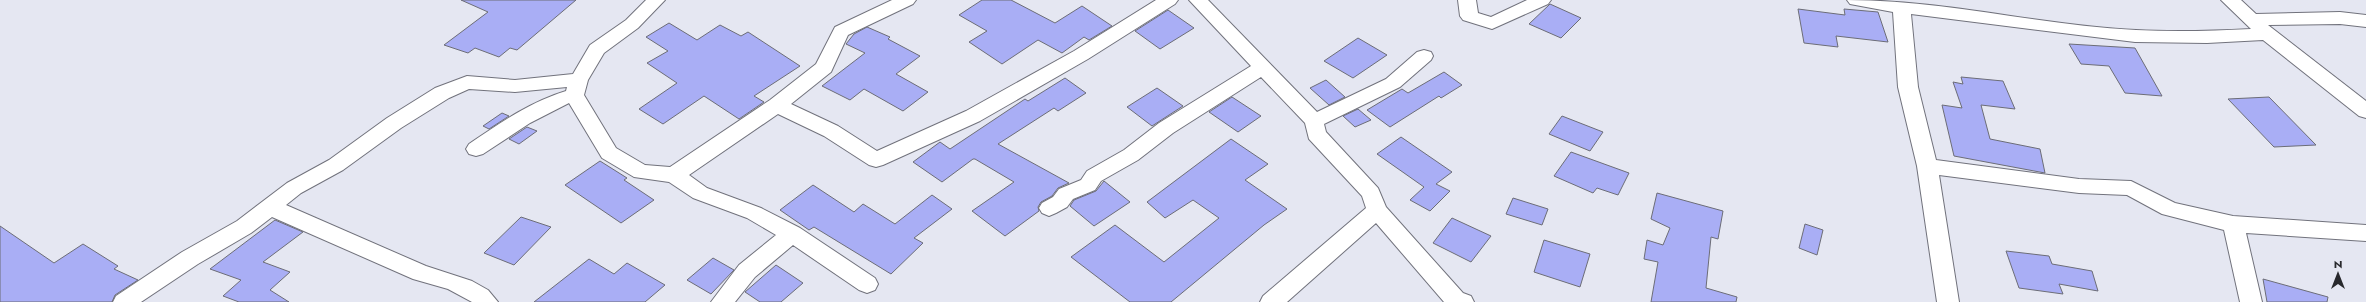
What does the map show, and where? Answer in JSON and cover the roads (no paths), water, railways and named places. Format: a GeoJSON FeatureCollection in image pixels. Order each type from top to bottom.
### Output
{"type":"FeatureCollection","features":[{"type":"Feature","properties":{"kind":"street"},"geometry":{"type":"LineString","coordinates":[[674,175],[778,105],[824,68],[841,31],[907,0]]}},
{"type":"Feature","properties":{"kind":"street"},"geometry":{"type":"LineString","coordinates":[[778,105],[831,131],[876,160],[973,116],[1081,55],[1168,0]]}},
{"type":"Feature","properties":{"kind":"street"},"geometry":{"type":"LineString","coordinates":[[1198,0],[1314,121],[1316,134],[1372,193],[1377,210],[1455,299],[1463,302]]}},
{"type":"Feature","properties":{"kind":"street"},"geometry":{"type":"LineString","coordinates":[[1467,0],[1469,16],[1492,23],[1542,0]]}},
{"type":"Feature","properties":{"kind":"street"},"geometry":{"type":"LineString","coordinates":[[1856,0],[1902,8],[1951,12],[1998,20],[2135,36],[2207,37],[2267,34]]}},
{"type":"Feature","properties":{"kind":"street"},"geometry":{"type":"LineString","coordinates":[[2230,0],[2267,34],[2366,111]]}},
{"type":"Feature","properties":{"kind":"street"},"geometry":{"type":"LineString","coordinates":[[476,149],[516,122],[576,87],[597,49],[632,24],[647,2]]}},
{"type":"Feature","properties":{"kind":"street"},"geometry":{"type":"LineString","coordinates":[[1902,8],[1908,88],[1927,166],[1948,302]]}},
{"type":"Feature","properties":{"kind":"street"},"geometry":{"type":"LineString","coordinates":[[2252,20],[2340,18],[2366,21]]}},
{"type":"Feature","properties":{"kind":"street"},"geometry":{"type":"LineString","coordinates":[[1314,121],[1393,83],[1424,56]]}},
{"type":"Feature","properties":{"kind":"street"},"geometry":{"type":"LineString","coordinates":[[1049,208],[1060,202],[1066,194],[1088,184],[1094,176],[1131,155],[1166,128],[1263,67]]}},
{"type":"Feature","properties":{"kind":"street"},"geometry":{"type":"LineString","coordinates":[[124,302],[190,258],[244,228],[294,188],[336,164],[394,123],[442,94],[467,82],[515,86],[576,87]]}},
{"type":"Feature","properties":{"kind":"street"},"geometry":{"type":"LineString","coordinates":[[576,87],[609,153],[641,172],[674,175],[700,193],[754,213],[792,234],[867,284]]}},
{"type":"Feature","properties":{"kind":"street"},"geometry":{"type":"LineString","coordinates":[[1927,166],[2079,186],[2131,188],[2169,209],[2233,224],[2366,232]]}},
{"type":"Feature","properties":{"kind":"street"},"geometry":{"type":"LineString","coordinates":[[270,207],[421,273],[458,285],[487,302]]}},
{"type":"Feature","properties":{"kind":"street"},"geometry":{"type":"LineString","coordinates":[[1271,302],[1296,282],[1377,210]]}},
{"type":"Feature","properties":{"kind":"street"},"geometry":{"type":"LineString","coordinates":[[2233,224],[2251,302]]}},
{"type":"Feature","properties":{"kind":"street"},"geometry":{"type":"LineString","coordinates":[[722,302],[747,271],[792,234]]}}]}
